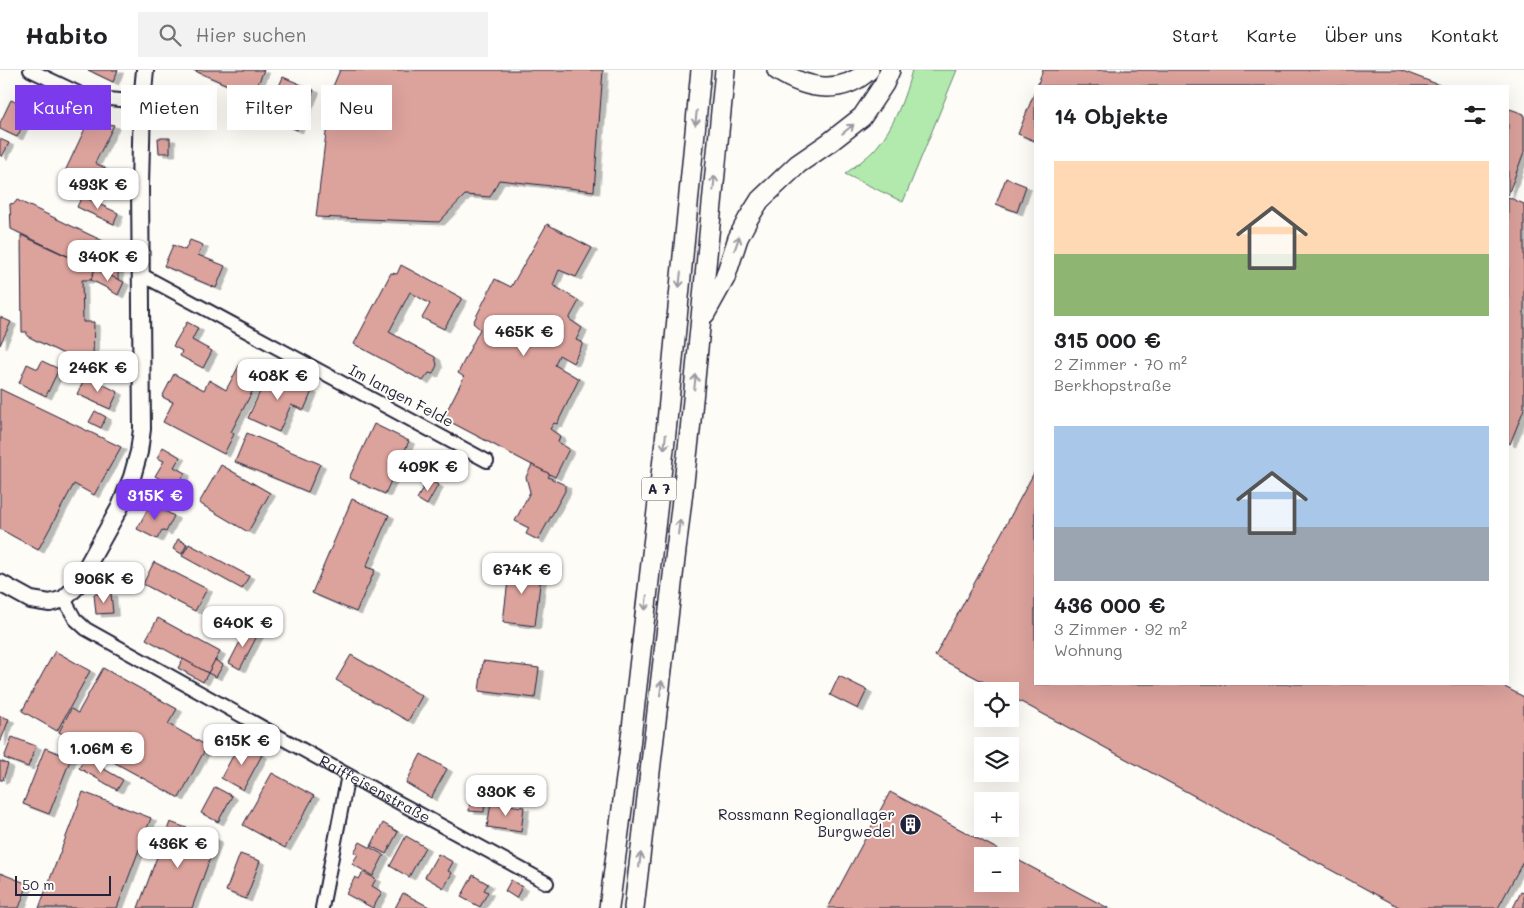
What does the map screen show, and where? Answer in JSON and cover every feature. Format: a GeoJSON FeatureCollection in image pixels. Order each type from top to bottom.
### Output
{"type":"FeatureCollection","features":[{"type":"Feature","properties":{"kind":"highway","name":"A 7"},"geometry":{"type":"LineString","coordinates":[[610,908],[666,432],[701,70]]}},
{"type":"Feature","properties":{"kind":"highway","name":"A 7"},"geometry":{"type":"LineString","coordinates":[[634,908],[702,319],[725,70]]}},
{"type":"Feature","properties":{"kind":"highway"},"geometry":{"type":"LineString","coordinates":[[776,70],[792,80],[808,85],[829,87],[852,81],[869,70]]}},
{"type":"Feature","properties":{"kind":"highway"},"geometry":{"type":"LineString","coordinates":[[702,319],[725,278],[738,238],[760,200],[798,164],[862,117],[884,84],[890,70]]}},
{"type":"Feature","properties":{"kind":"main road"},"geometry":{"type":"LineString","coordinates":[[144,85],[145,70]]}},
{"type":"Feature","properties":{"kind":"main road"},"geometry":{"type":"LineString","coordinates":[[0,583],[31,600],[50,603],[64,599],[75,588],[120,507],[132,477],[139,452],[142,429],[141,130]]}},
{"type":"Feature","properties":{"kind":"street"},"geometry":{"type":"LineString","coordinates":[[30,70],[87,96],[121,100]]}},
{"type":"Feature","properties":{"kind":"street","name":"Im langen Felde"},"geometry":{"type":"LineString","coordinates":[[142,275],[487,461]]}},
{"type":"Feature","properties":{"kind":"street","name":"Raiffeisenstraße"},"geometry":{"type":"LineString","coordinates":[[64,599],[75,619],[86,629],[547,883]]}},
{"type":"Feature","properties":{"kind":"street"},"geometry":{"type":"LineString","coordinates":[[322,908],[348,775]]}},
{"type":"Feature","properties":{"kind":"green space"},"geometry":{"type":"Polygon","coordinates":[[[912,70],[957,70],[903,202],[845,174],[872,152],[888,131],[906,91],[912,70]]]}},
{"type":"Feature","properties":{"kind":"building"},"geometry":{"type":"Polygon","coordinates":[[[88,70],[118,70],[113,82],[88,70]]]}},
{"type":"Feature","properties":{"kind":"building"},"geometry":{"type":"Polygon","coordinates":[[[193,70],[264,70],[258,85],[228,85],[193,70]]]}},
{"type":"Feature","properties":{"kind":"building"},"geometry":{"type":"Polygon","coordinates":[[[340,70],[603,70],[594,191],[499,180],[490,197],[465,195],[439,222],[316,217],[326,130],[392,130],[392,85],[334,85],[340,70]]]}},
{"type":"Feature","properties":{"kind":"building"},"geometry":{"type":"Polygon","coordinates":[[[1043,70],[1400,70],[1439,85],[1037,85],[1043,70]]]}},
{"type":"Feature","properties":{"kind":"building"},"geometry":{"type":"Polygon","coordinates":[[[283,77],[302,85],[280,85],[283,77]]]}},
{"type":"Feature","properties":{"kind":"building"},"geometry":{"type":"Polygon","coordinates":[[[1034,94],[1034,141],[1018,134],[1034,94]]]}},
{"type":"Feature","properties":{"kind":"building"},"geometry":{"type":"Polygon","coordinates":[[[11,100],[15,102],[15,130],[20,130],[17,137],[0,129],[0,123],[11,100]]]}},
{"type":"Feature","properties":{"kind":"building"},"geometry":{"type":"Polygon","coordinates":[[[1510,109],[1524,114],[1524,152],[1509,192],[1510,109]]]}},
{"type":"Feature","properties":{"kind":"building"},"geometry":{"type":"Polygon","coordinates":[[[111,124],[114,125],[95,163],[105,168],[92,195],[61,180],[84,130],[111,130],[111,124]]]}},
{"type":"Feature","properties":{"kind":"building"},"geometry":{"type":"Polygon","coordinates":[[[158,138],[170,138],[170,153],[159,153],[158,138]]]}},
{"type":"Feature","properties":{"kind":"building"},"geometry":{"type":"Polygon","coordinates":[[[0,139],[9,143],[2,157],[0,155],[0,139]]]}},
{"type":"Feature","properties":{"kind":"building"},"geometry":{"type":"Polygon","coordinates":[[[1006,178],[1026,186],[1017,212],[996,204],[1006,178]]]}},
{"type":"Feature","properties":{"kind":"building"},"geometry":{"type":"Polygon","coordinates":[[[82,196],[118,213],[114,224],[77,207],[82,196]]]}},
{"type":"Feature","properties":{"kind":"building"},"geometry":{"type":"Polygon","coordinates":[[[1509,197],[1524,204],[1524,409],[1510,444],[1509,197]]]}},
{"type":"Feature","properties":{"kind":"building"},"geometry":{"type":"Polygon","coordinates":[[[17,200],[103,241],[100,247],[118,255],[118,280],[11,229],[10,204],[15,203],[17,200]]]}},
{"type":"Feature","properties":{"kind":"building"},"geometry":{"type":"Polygon","coordinates":[[[547,224],[592,248],[576,277],[559,270],[553,285],[579,301],[569,319],[582,328],[576,340],[583,343],[573,363],[559,355],[555,365],[579,379],[557,424],[554,423],[550,429],[560,436],[558,442],[569,449],[555,477],[443,418],[464,377],[458,373],[480,329],[473,323],[495,279],[511,287],[547,224]]]}},
{"type":"Feature","properties":{"kind":"building"},"geometry":{"type":"Polygon","coordinates":[[[21,235],[95,269],[91,280],[82,280],[83,322],[94,322],[93,356],[105,356],[105,374],[27,336],[27,332],[22,332],[21,235]]]}},
{"type":"Feature","properties":{"kind":"building"},"geometry":{"type":"Polygon","coordinates":[[[190,240],[203,245],[198,255],[225,266],[216,288],[164,266],[173,245],[185,250],[190,240]]]}},
{"type":"Feature","properties":{"kind":"building"},"geometry":{"type":"Polygon","coordinates":[[[401,265],[462,298],[444,329],[422,318],[430,304],[410,292],[389,332],[435,357],[437,365],[433,374],[429,373],[423,381],[354,344],[391,273],[397,274],[401,265]]]}},
{"type":"Feature","properties":{"kind":"building"},"geometry":{"type":"Polygon","coordinates":[[[95,269],[124,282],[118,295],[91,280],[95,269]]]}},
{"type":"Feature","properties":{"kind":"building"},"geometry":{"type":"Polygon","coordinates":[[[0,317],[11,322],[0,345],[0,317]]]}},
{"type":"Feature","properties":{"kind":"building"},"geometry":{"type":"Polygon","coordinates":[[[187,322],[198,328],[192,340],[212,351],[203,368],[180,356],[182,351],[173,346],[187,322]]]}},
{"type":"Feature","properties":{"kind":"building"},"geometry":{"type":"Polygon","coordinates":[[[42,361],[59,369],[46,396],[19,383],[27,364],[38,369],[42,361]]]}},
{"type":"Feature","properties":{"kind":"building"},"geometry":{"type":"Polygon","coordinates":[[[240,364],[261,375],[231,432],[234,434],[224,454],[163,422],[173,402],[162,397],[174,374],[204,390],[209,380],[226,390],[240,364]]]}},
{"type":"Feature","properties":{"kind":"building"},"geometry":{"type":"Polygon","coordinates":[[[269,372],[312,391],[304,410],[291,405],[279,432],[248,418],[269,372]]]}},
{"type":"Feature","properties":{"kind":"building"},"geometry":{"type":"Polygon","coordinates":[[[86,376],[118,392],[110,409],[77,394],[86,376]]]}},
{"type":"Feature","properties":{"kind":"building"},"geometry":{"type":"Polygon","coordinates":[[[0,389],[121,447],[94,495],[74,484],[38,550],[0,529],[0,389]]]}},
{"type":"Feature","properties":{"kind":"building"},"geometry":{"type":"Polygon","coordinates":[[[95,411],[106,417],[101,428],[89,422],[95,411]]]}},
{"type":"Feature","properties":{"kind":"building"},"geometry":{"type":"Polygon","coordinates":[[[374,424],[409,441],[385,494],[349,478],[374,424]]]}},
{"type":"Feature","properties":{"kind":"building"},"geometry":{"type":"Polygon","coordinates":[[[247,433],[320,464],[308,492],[235,462],[247,433]]]}},
{"type":"Feature","properties":{"kind":"building"},"geometry":{"type":"Polygon","coordinates":[[[163,447],[180,457],[174,467],[185,473],[176,488],[155,476],[164,461],[157,458],[163,447]]]}},
{"type":"Feature","properties":{"kind":"building"},"geometry":{"type":"Polygon","coordinates":[[[221,465],[270,493],[248,532],[199,503],[221,465]]]}},
{"type":"Feature","properties":{"kind":"building"},"geometry":{"type":"Polygon","coordinates":[[[532,465],[550,474],[548,477],[565,485],[565,491],[538,540],[526,534],[529,528],[515,521],[530,492],[526,477],[532,465]]]}},
{"type":"Feature","properties":{"kind":"building"},"geometry":{"type":"Polygon","coordinates":[[[1034,473],[1034,685],[1501,685],[1524,697],[1524,860],[1498,908],[1401,908],[1019,701],[1019,682],[984,682],[935,656],[1034,473]]]}},
{"type":"Feature","properties":{"kind":"building"},"geometry":{"type":"Polygon","coordinates":[[[428,479],[438,485],[427,505],[417,499],[428,479]]]}},
{"type":"Feature","properties":{"kind":"building"},"geometry":{"type":"Polygon","coordinates":[[[352,499],[389,515],[366,567],[375,570],[356,612],[312,593],[352,499]]]}},
{"type":"Feature","properties":{"kind":"building"},"geometry":{"type":"Polygon","coordinates":[[[151,503],[174,516],[166,532],[162,530],[157,539],[137,529],[151,503]]]}},
{"type":"Feature","properties":{"kind":"building"},"geometry":{"type":"Polygon","coordinates":[[[178,539],[187,544],[182,554],[173,549],[178,539]]]}},
{"type":"Feature","properties":{"kind":"building"},"geometry":{"type":"Polygon","coordinates":[[[189,544],[249,576],[242,589],[182,556],[189,544]]]}},
{"type":"Feature","properties":{"kind":"building"},"geometry":{"type":"Polygon","coordinates":[[[154,562],[207,589],[195,611],[143,584],[154,562]]]}},
{"type":"Feature","properties":{"kind":"building"},"geometry":{"type":"Polygon","coordinates":[[[112,564],[128,573],[124,582],[108,573],[112,564]]]}},
{"type":"Feature","properties":{"kind":"building"},"geometry":{"type":"Polygon","coordinates":[[[510,564],[542,568],[535,626],[503,622],[510,564]]]}},
{"type":"Feature","properties":{"kind":"building"},"geometry":{"type":"Polygon","coordinates":[[[111,593],[113,613],[96,614],[94,594],[111,593]]]}},
{"type":"Feature","properties":{"kind":"building"},"geometry":{"type":"Polygon","coordinates":[[[158,618],[220,652],[208,673],[146,639],[158,618]]]}},
{"type":"Feature","properties":{"kind":"building"},"geometry":{"type":"Polygon","coordinates":[[[247,628],[258,634],[240,669],[229,663],[247,628]]]}},
{"type":"Feature","properties":{"kind":"building"},"geometry":{"type":"Polygon","coordinates":[[[55,651],[90,671],[57,731],[22,711],[55,651]]]}},
{"type":"Feature","properties":{"kind":"building"},"geometry":{"type":"Polygon","coordinates":[[[351,655],[422,696],[408,721],[336,680],[351,655]]]}},
{"type":"Feature","properties":{"kind":"building"},"geometry":{"type":"Polygon","coordinates":[[[183,659],[208,673],[203,682],[178,668],[183,659]]]}},
{"type":"Feature","properties":{"kind":"building"},"geometry":{"type":"Polygon","coordinates":[[[215,660],[223,665],[216,677],[208,673],[215,660]]]}},
{"type":"Feature","properties":{"kind":"building"},"geometry":{"type":"Polygon","coordinates":[[[483,661],[539,668],[535,698],[479,691],[483,661]]]}},
{"type":"Feature","properties":{"kind":"building"},"geometry":{"type":"Polygon","coordinates":[[[103,668],[177,709],[168,724],[207,746],[179,798],[59,732],[71,709],[78,713],[103,668]]]}},
{"type":"Feature","properties":{"kind":"building"},"geometry":{"type":"Polygon","coordinates":[[[839,676],[867,690],[858,709],[830,695],[839,676]]]}},
{"type":"Feature","properties":{"kind":"building"},"geometry":{"type":"Polygon","coordinates":[[[0,716],[9,719],[0,743],[0,716]]]}},
{"type":"Feature","properties":{"kind":"building"},"geometry":{"type":"Polygon","coordinates":[[[12,737],[36,746],[28,767],[4,758],[12,737]]]}},
{"type":"Feature","properties":{"kind":"building"},"geometry":{"type":"Polygon","coordinates":[[[240,743],[262,755],[243,790],[221,778],[240,743]]]}},
{"type":"Feature","properties":{"kind":"building"},"geometry":{"type":"Polygon","coordinates":[[[45,748],[71,758],[49,814],[23,804],[45,748]]]}},
{"type":"Feature","properties":{"kind":"building"},"geometry":{"type":"Polygon","coordinates":[[[421,754],[447,769],[431,798],[406,783],[421,754]]]}},
{"type":"Feature","properties":{"kind":"building"},"geometry":{"type":"Polygon","coordinates":[[[85,758],[123,780],[117,790],[79,768],[85,758]]]}},
{"type":"Feature","properties":{"kind":"building"},"geometry":{"type":"Polygon","coordinates":[[[0,761],[8,764],[3,780],[0,780],[0,761]]]}},
{"type":"Feature","properties":{"kind":"building"},"geometry":{"type":"Polygon","coordinates":[[[272,773],[314,796],[285,848],[243,825],[272,773]]]}},
{"type":"Feature","properties":{"kind":"building"},"geometry":{"type":"Polygon","coordinates":[[[215,787],[232,796],[218,822],[201,813],[215,787]]]}},
{"type":"Feature","properties":{"kind":"building"},"geometry":{"type":"Polygon","coordinates":[[[83,792],[151,818],[117,908],[39,908],[83,792]]]}},
{"type":"Feature","properties":{"kind":"building","name":"Rossmann Regionallager Burgwedel"},"geometry":{"type":"Polygon","coordinates":[[[890,792],[993,847],[974,847],[974,892],[1019,892],[1019,861],[1108,908],[828,908],[890,792]]]}},
{"type":"Feature","properties":{"kind":"building"},"geometry":{"type":"Polygon","coordinates":[[[470,800],[485,801],[484,812],[469,811],[470,800]]]}},
{"type":"Feature","properties":{"kind":"building"},"geometry":{"type":"Polygon","coordinates":[[[491,803],[524,807],[521,832],[487,827],[491,803]]]}},
{"type":"Feature","properties":{"kind":"building"},"geometry":{"type":"Polygon","coordinates":[[[170,822],[217,839],[192,908],[138,908],[170,822]]]}},
{"type":"Feature","properties":{"kind":"building"},"geometry":{"type":"Polygon","coordinates":[[[383,823],[398,832],[386,854],[371,846],[383,823]]]}},
{"type":"Feature","properties":{"kind":"building"},"geometry":{"type":"Polygon","coordinates":[[[406,836],[425,847],[409,877],[390,866],[406,836]]]}},
{"type":"Feature","properties":{"kind":"building"},"geometry":{"type":"Polygon","coordinates":[[[360,842],[384,855],[373,876],[352,864],[358,854],[354,852],[360,842]]]}},
{"type":"Feature","properties":{"kind":"building"},"geometry":{"type":"Polygon","coordinates":[[[240,854],[260,861],[246,899],[226,891],[240,854]]]}},
{"type":"Feature","properties":{"kind":"building"},"geometry":{"type":"Polygon","coordinates":[[[438,854],[453,862],[448,871],[452,873],[444,888],[425,877],[438,854]]]}},
{"type":"Feature","properties":{"kind":"building"},"geometry":{"type":"Polygon","coordinates":[[[363,872],[376,879],[372,886],[382,892],[373,908],[346,894],[355,877],[359,879],[363,872]]]}},
{"type":"Feature","properties":{"kind":"building"},"geometry":{"type":"Polygon","coordinates":[[[0,873],[28,884],[19,908],[0,908],[0,873]]]}},
{"type":"Feature","properties":{"kind":"building"},"geometry":{"type":"Polygon","coordinates":[[[473,875],[488,884],[484,890],[488,892],[480,907],[461,897],[473,875]]]}},
{"type":"Feature","properties":{"kind":"building"},"geometry":{"type":"Polygon","coordinates":[[[511,880],[522,887],[516,898],[505,891],[511,880]]]}},
{"type":"Feature","properties":{"kind":"building"},"geometry":{"type":"Polygon","coordinates":[[[1521,892],[1524,893],[1524,908],[1513,908],[1521,892]]]}},
{"type":"Feature","properties":{"kind":"building"},"geometry":{"type":"Polygon","coordinates":[[[403,893],[431,908],[395,908],[403,893]]]}},
{"type":"Feature","properties":{"kind":"place","name":"Rossmann Regionallager Burgwedel"},"geometry":{"type":"Point","coordinates":[911,824]}}]}
